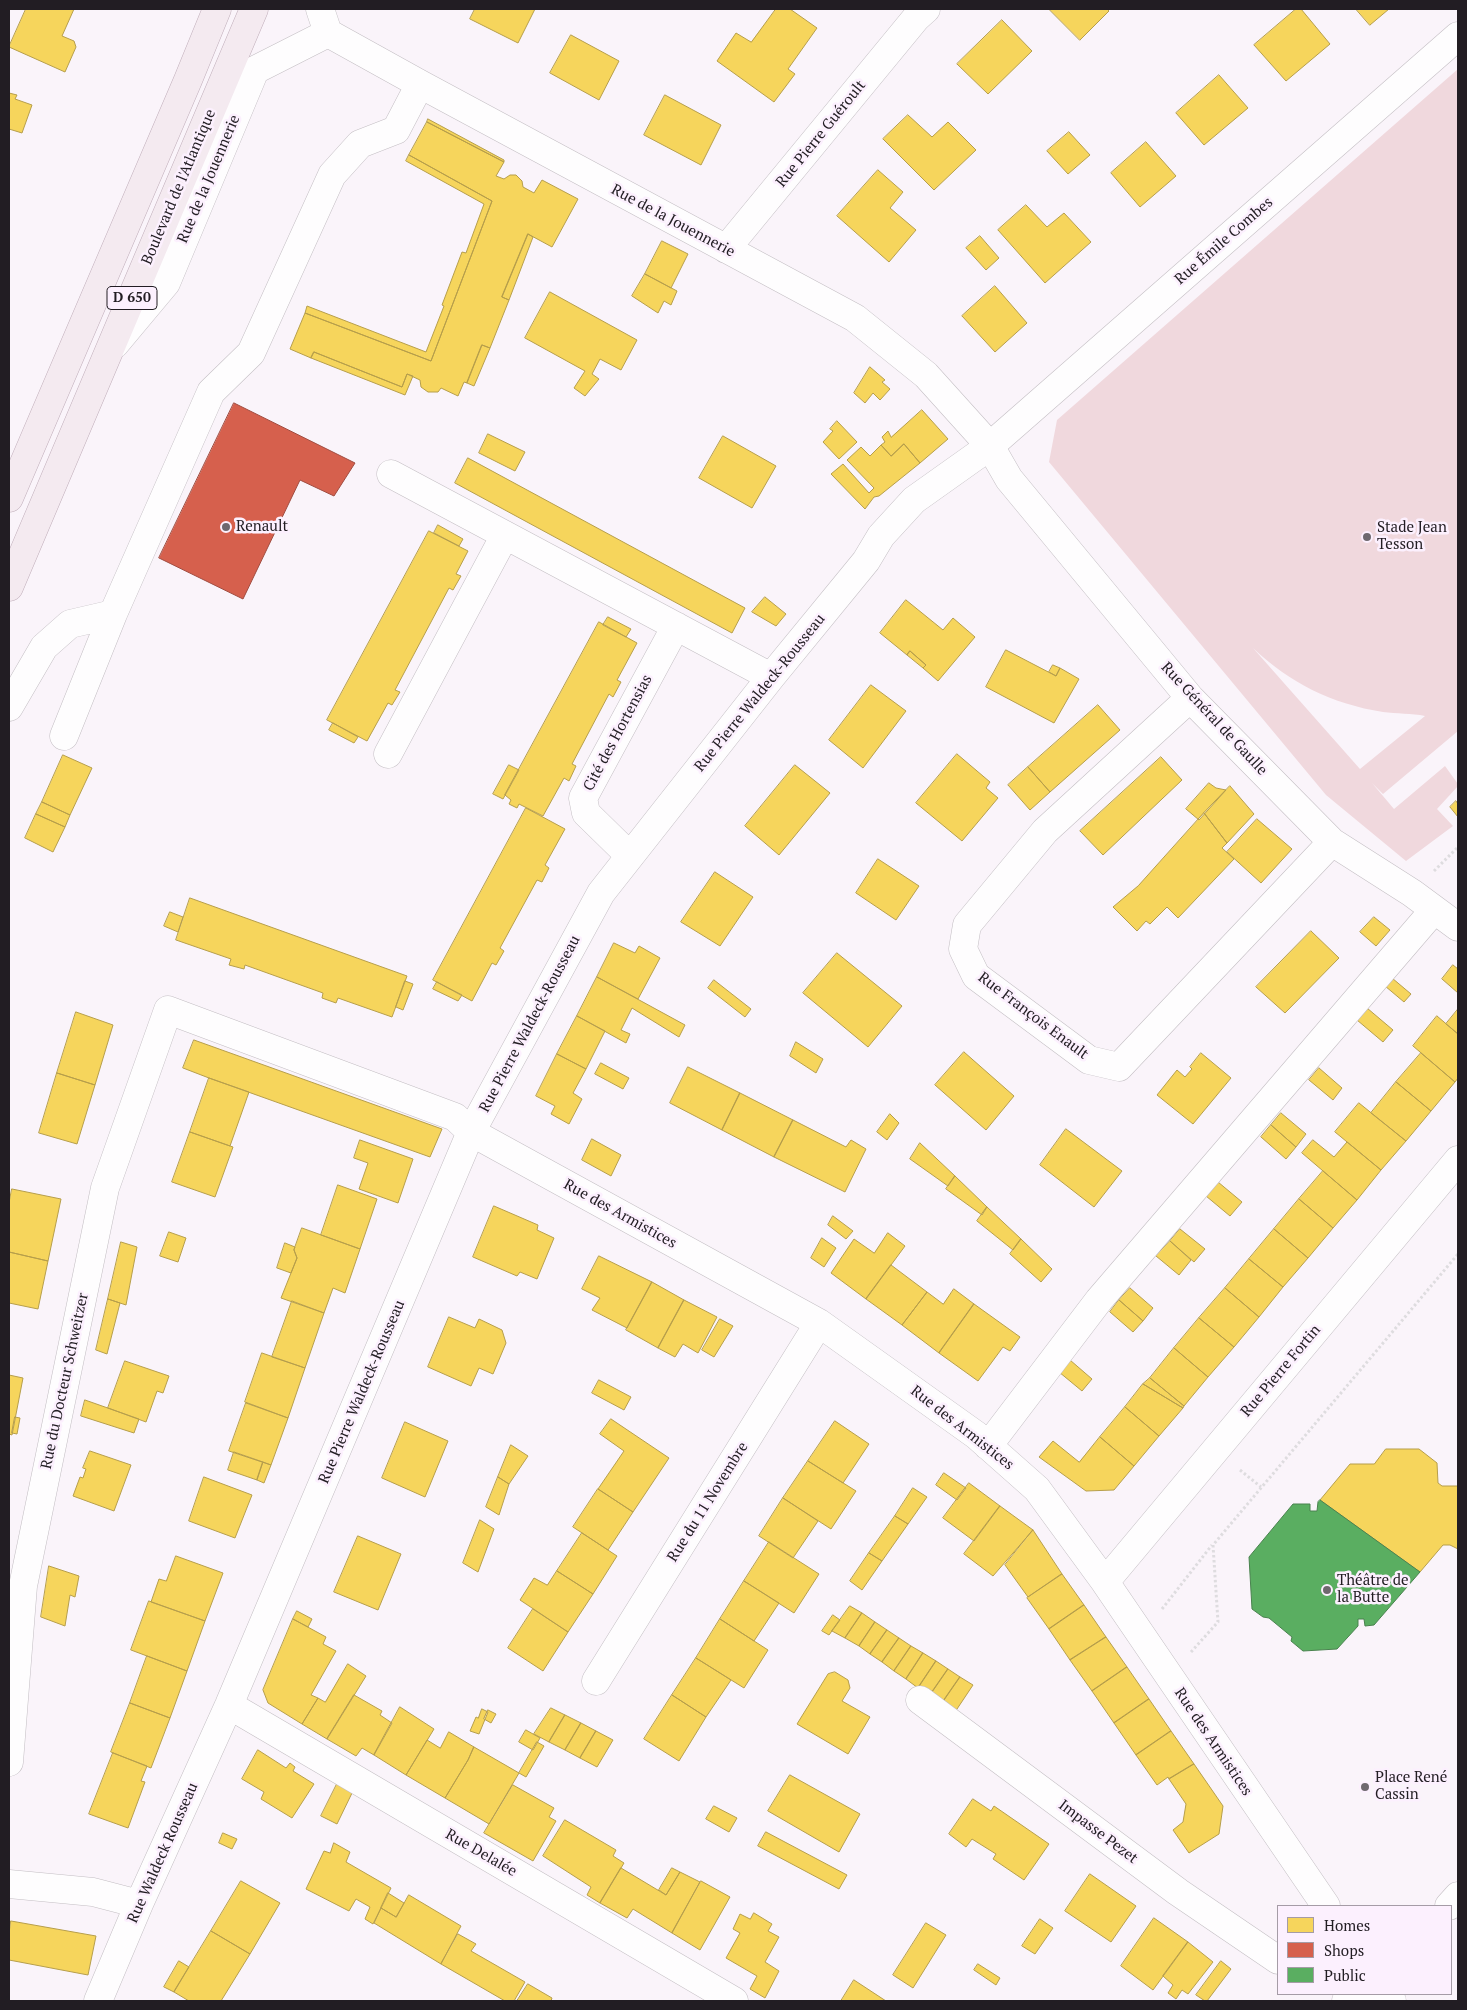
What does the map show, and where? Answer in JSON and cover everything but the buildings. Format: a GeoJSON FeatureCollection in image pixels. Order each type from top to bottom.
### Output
{"type":"FeatureCollection","features":[{"type":"Feature","properties":{"kind":"main road","name":"D 650"},"geometry":{"type":"LineString","coordinates":[[9,498],[181,98],[217,9]]}},
{"type":"Feature","properties":{"kind":"main road","name":"Boulevard de l'Atlantique"},"geometry":{"type":"LineString","coordinates":[[9,587],[254,9]]}},
{"type":"Feature","properties":{"kind":"street","name":"Rue Pierre Guéroult"},"geometry":{"type":"LineString","coordinates":[[726,249],[918,12]]}},
{"type":"Feature","properties":{"kind":"street","name":"Rue de la Jouennerie"},"geometry":{"type":"LineString","coordinates":[[110,350],[166,282],[255,70],[324,21],[420,84],[855,318],[926,375],[990,446]]}},
{"type":"Feature","properties":{"kind":"street","name":"Rue Émile Combes"},"geometry":{"type":"LineString","coordinates":[[990,446],[1458,36]]}},
{"type":"Feature","properties":{"kind":"street"},"geometry":{"type":"LineString","coordinates":[[64,736],[112,614],[211,392],[251,353],[332,175],[360,144],[396,130],[420,84]]}},
{"type":"Feature","properties":{"kind":"street","name":"Rue Pierre Waldeck-Rousseau"},"geometry":{"type":"LineString","coordinates":[[229,1705],[471,1132],[601,893],[771,677],[866,561],[881,536],[914,500],[990,446]]}},
{"type":"Feature","properties":{"kind":"street","name":"Rue Général de Gaulle"},"geometry":{"type":"LineString","coordinates":[[990,446],[1009,480],[1190,698],[1332,842],[1412,893],[1458,927]]}},
{"type":"Feature","properties":{"kind":"street"},"geometry":{"type":"LineString","coordinates":[[391,474],[771,677]]}},
{"type":"Feature","properties":{"kind":"street"},"geometry":{"type":"LineString","coordinates":[[388,754],[505,535]]}},
{"type":"Feature","properties":{"kind":"street"},"geometry":{"type":"LineString","coordinates":[[9,707],[44,647],[70,624],[112,614]]}},
{"type":"Feature","properties":{"kind":"street","name":"Cité des Hortensias"},"geometry":{"type":"LineString","coordinates":[[630,856],[586,814],[583,798],[676,626]]}},
{"type":"Feature","properties":{"kind":"street","name":"Rue François Enault"},"geometry":{"type":"LineString","coordinates":[[1190,698],[1045,832],[967,925],[963,949],[976,976],[1089,1060],[1119,1067],[1332,842]]}},
{"type":"Feature","properties":{"kind":"street"},"geometry":{"type":"LineString","coordinates":[[988,1446],[1099,1300],[1434,910]]}},
{"type":"Feature","properties":{"kind":"street","name":"Rue des Armistices"},"geometry":{"type":"LineString","coordinates":[[168,1010],[455,1117],[471,1132],[819,1323],[988,1446],[1037,1489],[1105,1582],[1325,1905]]}},
{"type":"Feature","properties":{"kind":"street","name":"Rue du Docteur Schweitzer"},"geometry":{"type":"LineString","coordinates":[[9,1762],[24,1586],[105,1188],[168,1010]]}},
{"type":"Feature","properties":{"kind":"street","name":"Rue Pierre Fortin"},"geometry":{"type":"LineString","coordinates":[[1105,1582],[1458,1160]]}},
{"type":"Feature","properties":{"kind":"street","name":"Rue du 11 Novembre"},"geometry":{"type":"LineString","coordinates":[[596,1681],[819,1323]]}},
{"type":"Feature","properties":{"kind":"street","name":"Impasse Pezet"},"geometry":{"type":"LineString","coordinates":[[920,1700],[1178,1892],[1277,1959]]}},
{"type":"Feature","properties":{"kind":"street","name":"Rue Waldeck Rousseau"},"geometry":{"type":"LineString","coordinates":[[98,2001],[139,1904],[229,1705]]}},
{"type":"Feature","properties":{"kind":"street","name":"Rue Delalée"},"geometry":{"type":"LineString","coordinates":[[229,1705],[734,2001]]}},
{"type":"Feature","properties":{"kind":"street"},"geometry":{"type":"LineString","coordinates":[[9,1884],[92,1892],[139,1904]]}},
{"type":"Feature","properties":{"kind":"street"},"geometry":{"type":"LineString","coordinates":[[1346,2001],[1361,1995]]}},
{"type":"Feature","properties":{"kind":"path"},"geometry":{"type":"LineString","coordinates":[[1176,1591],[1212,1545],[1458,1254]]}},
{"type":"Feature","properties":{"kind":"path"},"geometry":{"type":"LineString","coordinates":[[1169,1677],[1218,1622],[1212,1545]]}},
{"type":"Feature","properties":{"kind":"shaded area"},"geometry":{"type":"Polygon","coordinates":[[[1458,69],[1458,731],[1383,794],[1372,783],[1394,809],[1445,766],[1458,786],[1437,809],[1453,826],[1406,861],[1326,795],[1049,462],[1057,420],[1458,69]],[[1253,648],[1360,769],[1425,716],[1383,712],[1346,704],[1297,682],[1253,648]]]}},
{"type":"Feature","properties":{"kind":"place","name":"Renault"},"geometry":{"type":"Point","coordinates":[226,527]}},
{"type":"Feature","properties":{"kind":"place","name":"Stade Jean Tesson"},"geometry":{"type":"Point","coordinates":[1367,537]}},
{"type":"Feature","properties":{"kind":"place","name":"Théâtre de la Butte"},"geometry":{"type":"Point","coordinates":[1327,1590]}},
{"type":"Feature","properties":{"kind":"place","name":"Place René Cassin"},"geometry":{"type":"Point","coordinates":[1365,1787]}}]}
